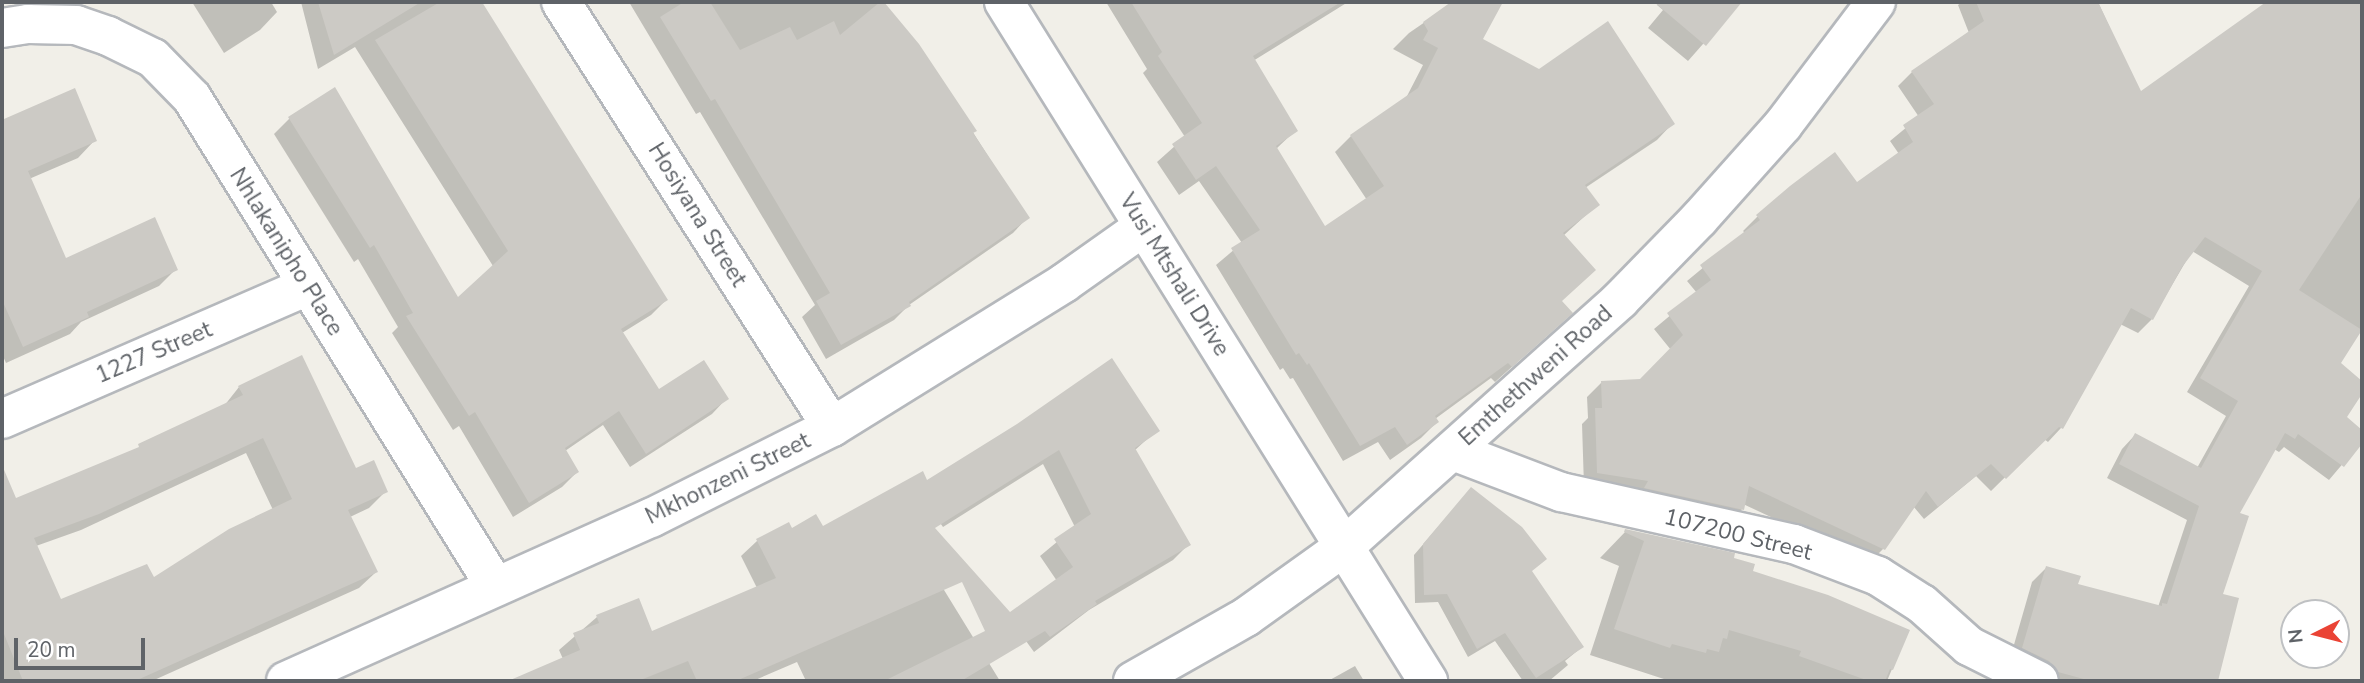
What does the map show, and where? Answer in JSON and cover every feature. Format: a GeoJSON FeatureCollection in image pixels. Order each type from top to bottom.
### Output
{"type":"FeatureCollection","features":[{"type":"Feature","properties":{"kind":"street","name":"Hosiyana Street"},"geometry":{"type":"LineString","coordinates":[[561,2],[832,427]]}},
{"type":"Feature","properties":{"kind":"street","name":"Vusi Mtshali Drive"},"geometry":{"type":"LineString","coordinates":[[1004,2],[1428,681]]}},
{"type":"Feature","properties":{"kind":"street","name":"Emthethweni Road"},"geometry":{"type":"LineString","coordinates":[[1133,681],[1246,617],[1345,546],[1620,300],[1699,219],[1783,125],[1876,2]]}},
{"type":"Feature","properties":{"kind":"street","name":"Nhlakanipho Place"},"geometry":{"type":"LineString","coordinates":[[2,28],[28,24],[76,25],[108,36],[153,58],[192,98],[306,287],[495,586]]}},
{"type":"Feature","properties":{"kind":"street","name":"Mkhonzeni Street"},"geometry":{"type":"LineString","coordinates":[[286,681],[697,496],[832,427],[1064,283],[1143,227]]}},
{"type":"Feature","properties":{"kind":"street","name":"1227 Street"},"geometry":{"type":"LineString","coordinates":[[2,419],[306,287]]}},
{"type":"Feature","properties":{"kind":"street","name":"107200 Street"},"geometry":{"type":"LineString","coordinates":[[1453,451],[1561,492],[1794,544],[1878,576],[1922,604],[1969,646],[2039,681]]}},
{"type":"Feature","properties":{"kind":"building"},"geometry":{"type":"Polygon","coordinates":[[[318,2],[421,2],[334,55],[318,2]]]}},
{"type":"Feature","properties":{"kind":"building"},"geometry":{"type":"Polygon","coordinates":[[[440,2],[482,2],[668,300],[621,329],[659,389],[704,360],[729,399],[646,454],[619,411],[565,448],[579,472],[529,503],[475,412],[469,416],[406,316],[413,313],[374,245],[370,248],[288,117],[335,87],[458,297],[508,251],[375,40],[440,2]]]}},
{"type":"Feature","properties":{"kind":"building"},"geometry":{"type":"Polygon","coordinates":[[[684,2],[710,2],[740,50],[790,27],[797,40],[834,21],[840,35],[880,2],[884,2],[919,44],[977,131],[973,133],[1030,218],[909,302],[911,306],[841,345],[816,301],[830,293],[715,99],[711,101],[660,17],[684,2]]]}},
{"type":"Feature","properties":{"kind":"building"},"geometry":{"type":"Polygon","coordinates":[[[1131,2],[1341,2],[1253,56],[1298,131],[1276,146],[1325,226],[1384,186],[1350,135],[1418,88],[1438,48],[1423,40],[1428,31],[1423,22],[1451,2],[1503,2],[1483,39],[1539,69],[1608,21],[1675,124],[1585,185],[1600,205],[1563,233],[1596,270],[1562,301],[1573,313],[1512,367],[1508,363],[1435,416],[1439,422],[1407,445],[1395,427],[1360,446],[1309,363],[1307,365],[1299,353],[1296,355],[1231,248],[1260,230],[1216,166],[1196,180],[1172,144],[1202,123],[1158,56],[1162,52],[1131,2]]]}},
{"type":"Feature","properties":{"kind":"building"},"geometry":{"type":"Polygon","coordinates":[[[1654,2],[1742,2],[1706,46],[1654,2]]]}},
{"type":"Feature","properties":{"kind":"building"},"geometry":{"type":"Polygon","coordinates":[[[1976,2],[2098,2],[2141,91],[2266,2],[2362,2],[2362,194],[2299,290],[2362,330],[2341,363],[2362,381],[2362,394],[2347,417],[2362,430],[2362,444],[2344,467],[2298,434],[2295,439],[2285,433],[2240,513],[2249,516],[2223,594],[2239,598],[2218,681],[2091,681],[2058,672],[2049,661],[2022,648],[2046,566],[2081,576],[2078,584],[2162,606],[2162,603],[2167,604],[2199,506],[2119,464],[2135,433],[2201,468],[2238,401],[2200,378],[2262,271],[2205,237],[2182,267],[2153,320],[2131,308],[2063,429],[2059,427],[2006,479],[1991,464],[1938,507],[1926,491],[1885,550],[1749,486],[1744,510],[1644,488],[1648,481],[1597,473],[1595,408],[1602,408],[1601,381],[1640,379],[1683,335],[1667,313],[1711,280],[1700,265],[1760,220],[1756,215],[1790,186],[1835,152],[1857,182],[1913,142],[1903,125],[1934,104],[1911,71],[1984,21],[1976,2]]]}},
{"type":"Feature","properties":{"kind":"building"},"geometry":{"type":"Polygon","coordinates":[[[75,88],[97,141],[28,171],[66,258],[155,217],[178,270],[87,312],[89,317],[23,347],[2,300],[2,113],[4,119],[75,88]]]}},
{"type":"Feature","properties":{"kind":"building"},"geometry":{"type":"Polygon","coordinates":[[[302,355],[356,468],[374,460],[388,492],[348,510],[378,572],[135,681],[23,681],[2,629],[2,465],[16,498],[139,447],[138,444],[243,395],[238,386],[302,355]],[[263,438],[99,514],[34,538],[61,599],[147,564],[154,577],[229,529],[292,499],[263,438]]]}},
{"type":"Feature","properties":{"kind":"building"},"geometry":{"type":"Polygon","coordinates":[[[1112,358],[1160,431],[1135,448],[1191,545],[1095,601],[1097,604],[1050,637],[1045,631],[961,681],[884,681],[985,631],[962,582],[736,681],[697,681],[688,661],[638,681],[508,681],[580,650],[573,633],[599,623],[596,615],[639,598],[652,631],[776,578],[756,539],[789,522],[792,528],[816,514],[823,526],[923,471],[927,480],[1017,424],[1112,358]],[[1059,450],[935,528],[1010,612],[1073,567],[1054,539],[1091,514],[1059,450]]]}},
{"type":"Feature","properties":{"kind":"building"},"geometry":{"type":"Polygon","coordinates":[[[1471,487],[1522,527],[1547,559],[1532,571],[1584,647],[1536,678],[1505,633],[1477,649],[1447,594],[1424,595],[1423,544],[1471,487]]]}},
{"type":"Feature","properties":{"kind":"building"},"geometry":{"type":"Polygon","coordinates":[[[1625,529],[1735,553],[1734,558],[1755,564],[1753,571],[1828,595],[1910,630],[1893,670],[1890,669],[1885,681],[1869,681],[1799,656],[1801,651],[1729,630],[1727,639],[1723,638],[1719,652],[1707,649],[1706,653],[1672,644],[1670,648],[1614,629],[1644,541],[1624,532],[1625,529]]]}}]}
